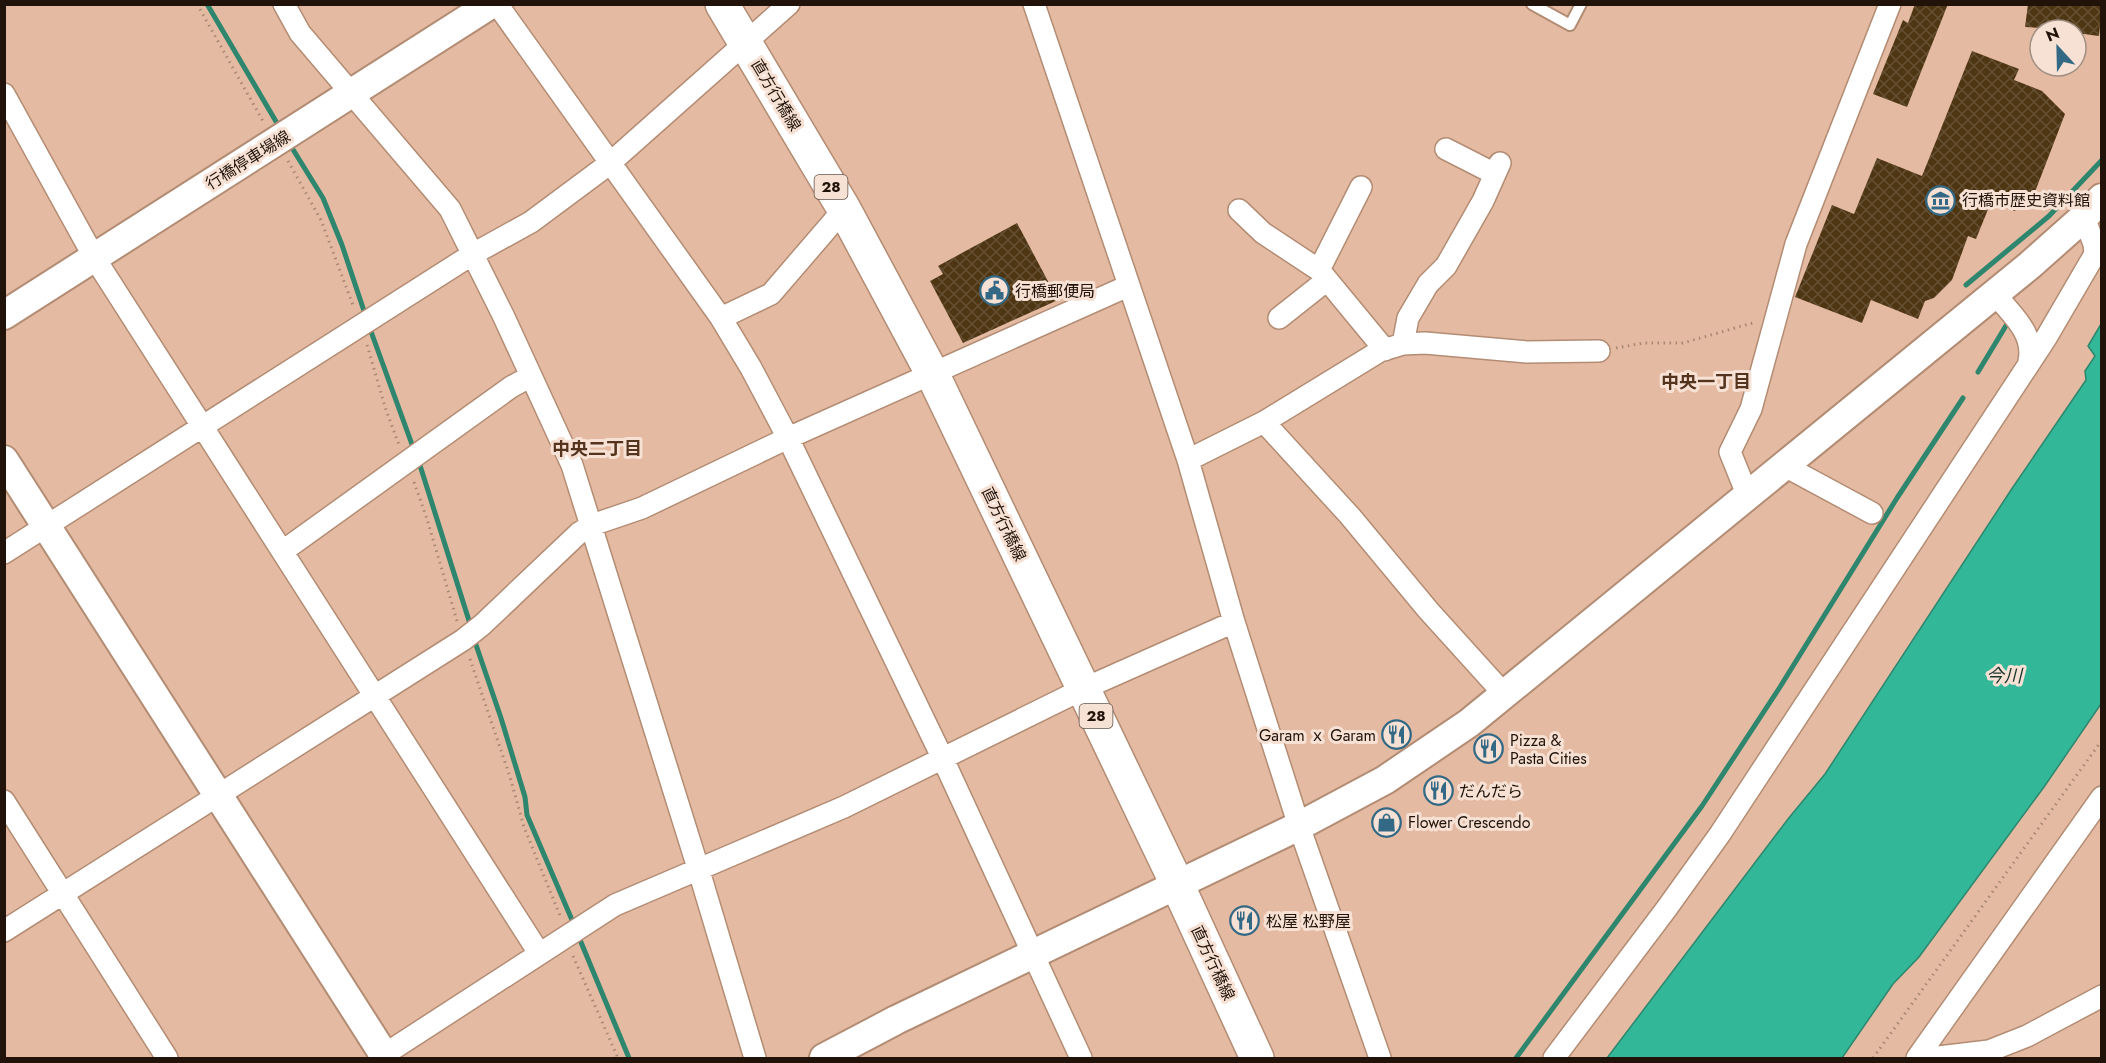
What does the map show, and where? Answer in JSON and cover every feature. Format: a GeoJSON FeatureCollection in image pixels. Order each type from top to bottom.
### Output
{"type":"FeatureCollection","features":[{"type":"Feature","properties":{"kind":"main road","name":"直方行橋線"},"geometry":{"type":"LineString","coordinates":[[722,4],[844,209],[933,375],[1177,884],[1257,1059]]}},
{"type":"Feature","properties":{"kind":"street"},"geometry":{"type":"LineString","coordinates":[[284,4],[300,33],[450,209],[572,465],[699,871],[755,1059]]}},
{"type":"Feature","properties":{"kind":"street","name":"行橋停車場線"},"geometry":{"type":"LineString","coordinates":[[4,315],[491,4]]}},
{"type":"Feature","properties":{"kind":"street"},"geometry":{"type":"LineString","coordinates":[[497,4],[721,318],[751,368],[788,438],[942,757],[1081,1059]]}},
{"type":"Feature","properties":{"kind":"street"},"geometry":{"type":"LineString","coordinates":[[4,554],[473,254],[531,222],[609,164],[789,4]]}},
{"type":"Feature","properties":{"kind":"street"},"geometry":{"type":"LineString","coordinates":[[1034,4],[1188,460],[1234,622],[1299,826],[1380,1059]]}},
{"type":"Feature","properties":{"kind":"street"},"geometry":{"type":"LineString","coordinates":[[1747,495],[1730,452],[1751,409],[1797,244],[1890,4]]}},
{"type":"Feature","properties":{"kind":"street"},"geometry":{"type":"LineString","coordinates":[[4,94],[94,257],[539,953]]}},
{"type":"Feature","properties":{"kind":"street"},"geometry":{"type":"LineString","coordinates":[[1394,347],[1428,284],[1446,266],[1483,201],[1497,168],[1446,148]]}},
{"type":"Feature","properties":{"kind":"street"},"geometry":{"type":"LineString","coordinates":[[1280,318],[1323,275],[1361,187]]}},
{"type":"Feature","properties":{"kind":"street"},"geometry":{"type":"LineString","coordinates":[[824,1059],[896,1020],[1299,826],[1385,780],[1469,723],[1995,294],[2093,208]]}},
{"type":"Feature","properties":{"kind":"street"},"geometry":{"type":"LineString","coordinates":[[1554,1059],[1720,834],[2046,338],[2095,254],[2093,208]]}},
{"type":"Feature","properties":{"kind":"street"},"geometry":{"type":"LineString","coordinates":[[721,318],[771,294],[844,209]]}},
{"type":"Feature","properties":{"kind":"street"},"geometry":{"type":"LineString","coordinates":[[1239,210],[1263,233],[1323,275],[1394,347]]}},
{"type":"Feature","properties":{"kind":"street"},"geometry":{"type":"LineString","coordinates":[[4,931],[463,640],[482,625],[579,533],[592,525],[642,508],[788,438],[1128,286]]}},
{"type":"Feature","properties":{"kind":"street"},"geometry":{"type":"LineString","coordinates":[[1995,294],[2029,339],[2031,350],[2029,361]]}},
{"type":"Feature","properties":{"kind":"street"},"geometry":{"type":"LineString","coordinates":[[1188,460],[1264,422],[1394,347],[1425,343],[1527,352],[1599,351]]}},
{"type":"Feature","properties":{"kind":"street"},"geometry":{"type":"LineString","coordinates":[[283,551],[511,387],[531,376]]}},
{"type":"Feature","properties":{"kind":"street"},"geometry":{"type":"LineString","coordinates":[[1264,422],[1350,516],[1428,610],[1504,694]]}},
{"type":"Feature","properties":{"kind":"street"},"geometry":{"type":"LineString","coordinates":[[4,460],[383,1057],[615,905],[844,807],[1083,688],[1234,622]]}},
{"type":"Feature","properties":{"kind":"street"},"geometry":{"type":"LineString","coordinates":[[1783,465],[1872,513]]}},
{"type":"Feature","properties":{"kind":"street"},"geometry":{"type":"LineString","coordinates":[[1917,1059],[2102,797]]}},
{"type":"Feature","properties":{"kind":"street"},"geometry":{"type":"LineString","coordinates":[[4,801],[167,1059]]}},
{"type":"Feature","properties":{"kind":"street"},"geometry":{"type":"LineString","coordinates":[[1930,1059],[1989,1051],[2027,1035],[2102,996]]}},
{"type":"Feature","properties":{"kind":"lane"},"geometry":{"type":"LineString","coordinates":[[1532,4],[1570,25],[1581,4]]}},
{"type":"Feature","properties":{"kind":"path"},"geometry":{"type":"LineString","coordinates":[[197,4],[321,220],[350,293],[386,411],[427,519],[463,640],[510,777],[524,827],[561,917],[566,936],[618,1059]]}},
{"type":"Feature","properties":{"kind":"path"},"geometry":{"type":"LineString","coordinates":[[1599,351],[1644,343],[1683,343],[1699,340],[1739,326],[1775,318]]}},
{"type":"Feature","properties":{"kind":"path"},"geometry":{"type":"LineString","coordinates":[[1873,1059],[2102,740]]}},
{"type":"Feature","properties":{"kind":"water","name":"今川"},"geometry":{"type":"Polygon","coordinates":[[[2101,324],[2101,704],[2044,787],[1919,957],[1893,984],[1842,1058],[1607,1058],[1788,819],[1825,774],[2086,380],[2085,371],[2095,356],[2088,346],[2101,324]]]}},
{"type":"Feature","properties":{"kind":"building"},"geometry":{"type":"Polygon","coordinates":[[[1915,4],[1948,4],[1907,107],[1873,94],[1903,20],[1908,23],[1915,4]]]}},
{"type":"Feature","properties":{"kind":"building"},"geometry":{"type":"Polygon","coordinates":[[[2028,4],[2102,4],[2099,36],[2088,35],[2088,18],[2028,18],[2028,27],[2025,27],[2028,4]]]}},
{"type":"Feature","properties":{"kind":"building"},"geometry":{"type":"Polygon","coordinates":[[[1972,51],[2019,69],[2014,80],[2042,91],[2065,114],[2033,197],[2022,193],[2015,211],[1991,202],[1976,239],[1968,236],[1952,280],[1934,298],[1925,301],[1918,319],[1871,300],[1862,323],[1795,297],[1832,205],[1854,214],[1877,158],[1922,176],[1972,51]]]}},
{"type":"Feature","properties":{"kind":"building","name":"行橋郵便局"},"geometry":{"type":"Polygon","coordinates":[[[1017,223],[1058,300],[963,343],[930,281],[943,274],[938,266],[1017,223]]]}},
{"type":"Feature","properties":{"kind":"waterway"},"geometry":{"type":"LineString","coordinates":[[207,4],[281,130]]}},
{"type":"Feature","properties":{"kind":"waterway"},"geometry":{"type":"LineString","coordinates":[[289,143],[323,198],[342,245],[366,317]]}},
{"type":"Feature","properties":{"kind":"waterway"},"geometry":{"type":"LineString","coordinates":[[1966,285],[2049,216],[2102,160]]}},
{"type":"Feature","properties":{"kind":"waterway"},"geometry":{"type":"LineString","coordinates":[[1978,372],[2007,324]]}},
{"type":"Feature","properties":{"kind":"waterway"},"geometry":{"type":"LineString","coordinates":[[369,326],[414,450]]}},
{"type":"Feature","properties":{"kind":"waterway"},"geometry":{"type":"LineString","coordinates":[[1516,1058],[1702,806],[1963,398]]}},
{"type":"Feature","properties":{"kind":"waterway"},"geometry":{"type":"LineString","coordinates":[[418,459],[471,627]]}},
{"type":"Feature","properties":{"kind":"waterway"},"geometry":{"type":"LineString","coordinates":[[474,639],[525,797],[527,815],[575,927]]}},
{"type":"Feature","properties":{"kind":"waterway"},"geometry":{"type":"LineString","coordinates":[[578,935],[629,1058]]}},
{"type":"Feature","properties":{"kind":"place","name":"行橋市歴史資料館"},"geometry":{"type":"Point","coordinates":[1941,200]}},
{"type":"Feature","properties":{"kind":"place","name":"行橋郵便局"},"geometry":{"type":"Point","coordinates":[994,291]}},
{"type":"Feature","properties":{"kind":"place","name":"Garam ｘ Garam"},"geometry":{"type":"Point","coordinates":[1397,735]}},
{"type":"Feature","properties":{"kind":"place","name":"Pizza & Pasta Cities"},"geometry":{"type":"Point","coordinates":[1489,749]}},
{"type":"Feature","properties":{"kind":"place","name":"だんだら"},"geometry":{"type":"Point","coordinates":[1438,791]}},
{"type":"Feature","properties":{"kind":"place","name":"Flower Crescendo"},"geometry":{"type":"Point","coordinates":[1387,822]}},
{"type":"Feature","properties":{"kind":"place","name":"松屋 松野屋"},"geometry":{"type":"Point","coordinates":[1245,921]}},
{"type":"Feature","properties":{"kind":"district","name":"中央一丁目"},"geometry":{"type":"Point","coordinates":[1706,382]}},
{"type":"Feature","properties":{"kind":"district","name":"中央二丁目"},"geometry":{"type":"Point","coordinates":[597,449]}}]}
